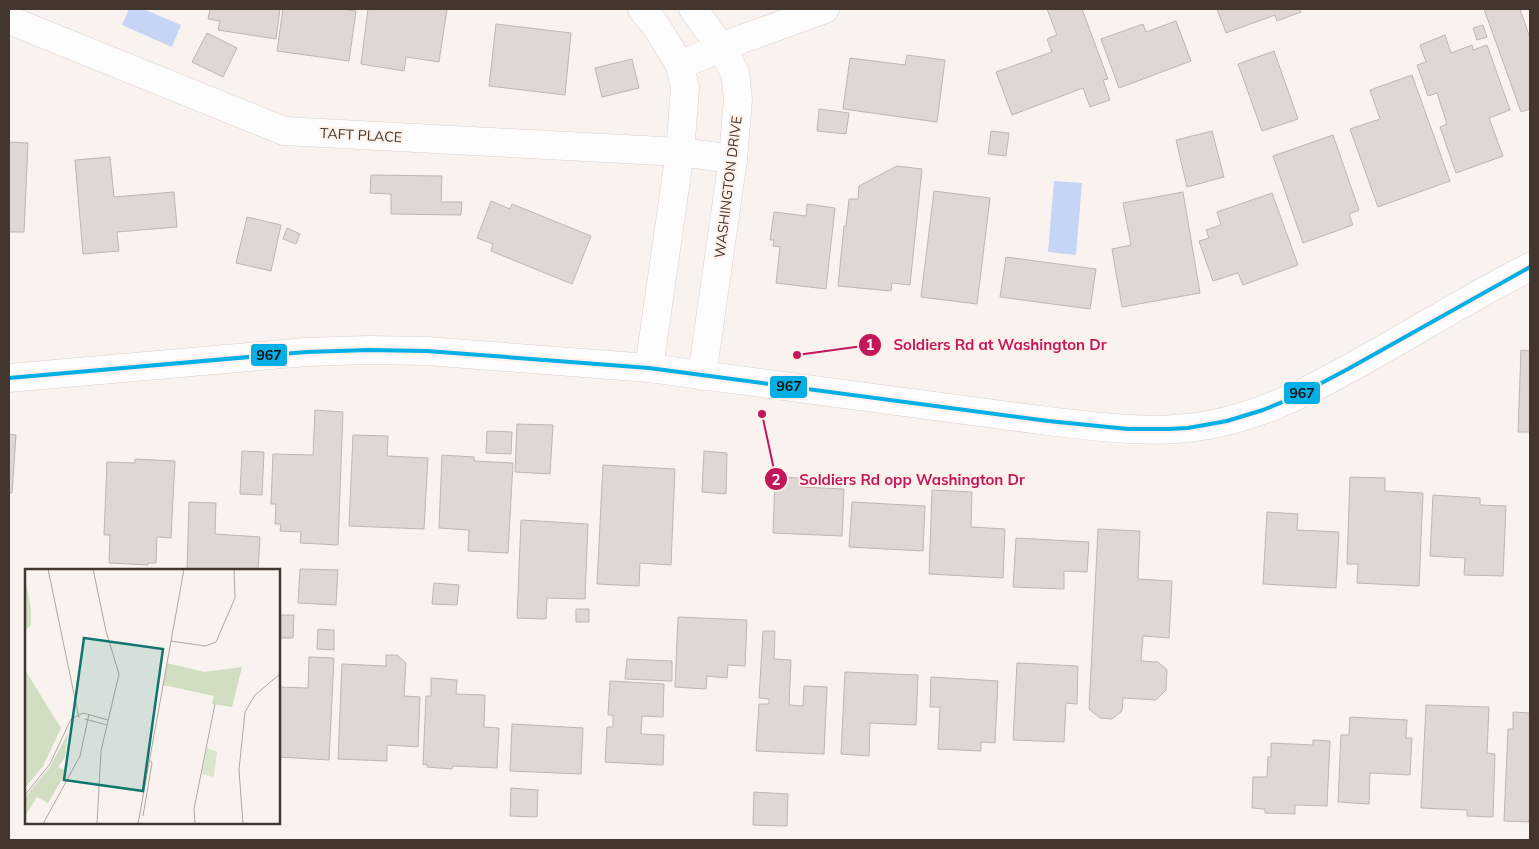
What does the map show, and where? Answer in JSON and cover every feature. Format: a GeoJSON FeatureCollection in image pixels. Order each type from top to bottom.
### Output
{"type":"FeatureCollection","features":[{"type":"Feature","properties":{"kind":"street"},"geometry":{"type":"LineString","coordinates":[[642,9],[656,26],[680,65],[685,88],[680,152],[649,368]]}},
{"type":"Feature","properties":{"kind":"street","name":"WASHINGTON DRIVE"},"geometry":{"type":"LineString","coordinates":[[693,9],[721,47],[734,73],[738,99],[733,159],[702,376]]}},
{"type":"Feature","properties":{"kind":"street"},"geometry":{"type":"LineString","coordinates":[[680,65],[721,47],[825,9]]}},
{"type":"Feature","properties":{"kind":"street","name":"TAFT PLACE"},"geometry":{"type":"LineString","coordinates":[[9,20],[284,131],[680,152],[733,159]]}},
{"type":"Feature","properties":{"kind":"street"},"geometry":{"type":"LineString","coordinates":[[9,378],[306,352],[427,351],[649,368],[1095,426],[1174,429],[1206,426],[1261,411],[1297,396],[1390,346],[1501,281],[1530,267]]}},
{"type":"Feature","properties":{"kind":"water"},"geometry":{"type":"Polygon","coordinates":[[[129,9],[143,9],[181,25],[172,47],[122,25],[129,9]]]}},
{"type":"Feature","properties":{"kind":"water"},"geometry":{"type":"Polygon","coordinates":[[[1054,181],[1082,183],[1076,255],[1048,252],[1054,181]]]}},
{"type":"Feature","properties":{"kind":"building"},"geometry":{"type":"Polygon","coordinates":[[[210,9],[280,9],[276,39],[218,30],[220,21],[208,19],[210,9]]]}},
{"type":"Feature","properties":{"kind":"building"},"geometry":{"type":"Polygon","coordinates":[[[283,9],[341,9],[356,11],[349,61],[277,51],[283,9]]]}},
{"type":"Feature","properties":{"kind":"building"},"geometry":{"type":"Polygon","coordinates":[[[368,9],[447,9],[439,62],[406,57],[404,71],[361,64],[368,9]]]}},
{"type":"Feature","properties":{"kind":"building"},"geometry":{"type":"Polygon","coordinates":[[[1047,9],[1082,9],[1108,79],[1103,80],[1110,100],[1090,107],[1083,88],[1012,115],[996,72],[1052,52],[1047,39],[1057,35],[1047,9]]]}},
{"type":"Feature","properties":{"kind":"building"},"geometry":{"type":"Polygon","coordinates":[[[1217,9],[1300,9],[1301,12],[1277,21],[1275,15],[1226,33],[1217,9]]]}},
{"type":"Feature","properties":{"kind":"building"},"geometry":{"type":"Polygon","coordinates":[[[1484,9],[1520,9],[1530,38],[1530,109],[1521,112],[1484,9]]]}},
{"type":"Feature","properties":{"kind":"building"},"geometry":{"type":"Polygon","coordinates":[[[1176,21],[1191,61],[1119,88],[1101,39],[1143,24],[1146,32],[1176,21]]]}},
{"type":"Feature","properties":{"kind":"building"},"geometry":{"type":"Polygon","coordinates":[[[496,24],[571,33],[565,95],[489,86],[496,24]]]}},
{"type":"Feature","properties":{"kind":"building"},"geometry":{"type":"Polygon","coordinates":[[[1483,25],[1487,37],[1477,40],[1473,28],[1483,25]]]}},
{"type":"Feature","properties":{"kind":"building"},"geometry":{"type":"Polygon","coordinates":[[[207,33],[237,48],[223,77],[192,62],[207,33]]]}},
{"type":"Feature","properties":{"kind":"building"},"geometry":{"type":"Polygon","coordinates":[[[1445,35],[1451,53],[1472,45],[1473,50],[1487,45],[1510,110],[1489,118],[1503,156],[1456,173],[1440,127],[1447,124],[1437,93],[1428,96],[1417,65],[1426,62],[1420,45],[1445,35]]]}},
{"type":"Feature","properties":{"kind":"building"},"geometry":{"type":"Polygon","coordinates":[[[1274,51],[1298,119],[1262,131],[1238,64],[1274,51]]]}},
{"type":"Feature","properties":{"kind":"building"},"geometry":{"type":"Polygon","coordinates":[[[907,55],[945,60],[937,122],[843,109],[850,58],[905,65],[907,55]]]}},
{"type":"Feature","properties":{"kind":"building"},"geometry":{"type":"Polygon","coordinates":[[[632,59],[639,88],[602,97],[595,68],[632,59]]]}},
{"type":"Feature","properties":{"kind":"building"},"geometry":{"type":"Polygon","coordinates":[[[1412,75],[1450,181],[1378,207],[1350,129],[1380,119],[1370,90],[1412,75]]]}},
{"type":"Feature","properties":{"kind":"building"},"geometry":{"type":"Polygon","coordinates":[[[819,109],[849,113],[846,134],[817,131],[819,109]]]}},
{"type":"Feature","properties":{"kind":"building"},"geometry":{"type":"Polygon","coordinates":[[[991,131],[1009,133],[1006,156],[988,154],[991,131]]]}},
{"type":"Feature","properties":{"kind":"building"},"geometry":{"type":"Polygon","coordinates":[[[1212,131],[1224,177],[1187,187],[1176,140],[1212,131]]]}},
{"type":"Feature","properties":{"kind":"building"},"geometry":{"type":"Polygon","coordinates":[[[1333,135],[1359,210],[1349,214],[1353,225],[1303,243],[1273,156],[1333,135]]]}},
{"type":"Feature","properties":{"kind":"building"},"geometry":{"type":"Polygon","coordinates":[[[9,142],[28,143],[24,232],[9,232],[9,142]]]}},
{"type":"Feature","properties":{"kind":"building"},"geometry":{"type":"Polygon","coordinates":[[[110,157],[114,197],[174,192],[177,227],[117,232],[119,251],[83,254],[75,160],[110,157]]]}},
{"type":"Feature","properties":{"kind":"building"},"geometry":{"type":"Polygon","coordinates":[[[897,166],[922,169],[910,285],[892,283],[891,291],[838,286],[844,226],[846,226],[849,199],[858,199],[859,186],[897,166]]]}},
{"type":"Feature","properties":{"kind":"building"},"geometry":{"type":"Polygon","coordinates":[[[371,175],[442,176],[441,202],[462,202],[461,215],[391,214],[391,194],[370,193],[371,175]]]}},
{"type":"Feature","properties":{"kind":"building"},"geometry":{"type":"Polygon","coordinates":[[[934,191],[990,198],[977,304],[921,297],[934,191]]]}},
{"type":"Feature","properties":{"kind":"building"},"geometry":{"type":"Polygon","coordinates":[[[1183,192],[1200,293],[1122,307],[1112,249],[1131,245],[1123,203],[1183,192]]]}},
{"type":"Feature","properties":{"kind":"building"},"geometry":{"type":"Polygon","coordinates":[[[1272,193],[1298,265],[1243,285],[1238,273],[1213,281],[1199,241],[1209,238],[1206,230],[1221,225],[1217,212],[1272,193]]]}},
{"type":"Feature","properties":{"kind":"building"},"geometry":{"type":"Polygon","coordinates":[[[491,201],[510,209],[512,204],[591,236],[572,284],[491,251],[493,244],[477,238],[491,201]]]}},
{"type":"Feature","properties":{"kind":"building"},"geometry":{"type":"Polygon","coordinates":[[[807,204],[835,208],[826,289],[776,283],[780,247],[773,246],[774,240],[770,240],[774,212],[806,216],[807,204]]]}},
{"type":"Feature","properties":{"kind":"building"},"geometry":{"type":"Polygon","coordinates":[[[247,217],[281,225],[271,271],[236,263],[247,217]]]}},
{"type":"Feature","properties":{"kind":"building"},"geometry":{"type":"Polygon","coordinates":[[[287,228],[300,234],[296,244],[283,239],[287,228]]]}},
{"type":"Feature","properties":{"kind":"building"},"geometry":{"type":"Polygon","coordinates":[[[1006,257],[1096,269],[1090,309],[1000,297],[1006,257]]]}},
{"type":"Feature","properties":{"kind":"building"},"geometry":{"type":"Polygon","coordinates":[[[1521,350],[1530,351],[1530,432],[1518,432],[1521,350]]]}},
{"type":"Feature","properties":{"kind":"building"},"geometry":{"type":"Polygon","coordinates":[[[315,410],[343,412],[338,545],[300,543],[301,532],[280,531],[281,524],[275,524],[276,504],[271,504],[273,454],[313,455],[315,410]]]}},
{"type":"Feature","properties":{"kind":"building"},"geometry":{"type":"Polygon","coordinates":[[[517,424],[553,425],[550,474],[515,472],[517,424]]]}},
{"type":"Feature","properties":{"kind":"building"},"geometry":{"type":"Polygon","coordinates":[[[487,431],[512,432],[511,454],[486,453],[487,431]]]}},
{"type":"Feature","properties":{"kind":"building"},"geometry":{"type":"Polygon","coordinates":[[[9,434],[16,435],[12,493],[9,493],[9,434]]]}},
{"type":"Feature","properties":{"kind":"building"},"geometry":{"type":"Polygon","coordinates":[[[353,435],[388,436],[387,456],[428,458],[424,529],[349,526],[353,435]]]}},
{"type":"Feature","properties":{"kind":"building"},"geometry":{"type":"Polygon","coordinates":[[[242,451],[264,452],[262,495],[240,494],[242,451]]]}},
{"type":"Feature","properties":{"kind":"building"},"geometry":{"type":"Polygon","coordinates":[[[704,451],[727,453],[726,494],[702,492],[704,451]]]}},
{"type":"Feature","properties":{"kind":"building"},"geometry":{"type":"Polygon","coordinates":[[[442,455],[474,457],[474,461],[513,463],[508,553],[468,551],[469,530],[439,528],[442,455]]]}},
{"type":"Feature","properties":{"kind":"building"},"geometry":{"type":"Polygon","coordinates":[[[135,459],[175,461],[171,538],[157,537],[156,563],[148,563],[148,565],[109,563],[110,535],[104,535],[107,462],[135,463],[135,459]]]}},
{"type":"Feature","properties":{"kind":"building"},"geometry":{"type":"Polygon","coordinates":[[[603,465],[675,469],[671,565],[640,563],[639,586],[597,584],[603,465]]]}},
{"type":"Feature","properties":{"kind":"building"},"geometry":{"type":"Polygon","coordinates":[[[775,477],[801,478],[801,487],[844,489],[842,536],[773,533],[775,477]]]}},
{"type":"Feature","properties":{"kind":"building"},"geometry":{"type":"Polygon","coordinates":[[[1350,477],[1385,478],[1385,491],[1423,493],[1419,586],[1357,583],[1358,564],[1347,564],[1350,477]]]}},
{"type":"Feature","properties":{"kind":"building"},"geometry":{"type":"Polygon","coordinates":[[[932,490],[972,492],[971,527],[1005,529],[1003,578],[929,574],[932,490]]]}},
{"type":"Feature","properties":{"kind":"building"},"geometry":{"type":"Polygon","coordinates":[[[1433,495],[1480,498],[1480,505],[1506,506],[1503,576],[1464,575],[1465,558],[1430,556],[1433,495]]]}},
{"type":"Feature","properties":{"kind":"building"},"geometry":{"type":"Polygon","coordinates":[[[189,502],[216,503],[215,534],[260,537],[258,569],[187,569],[189,502]]]}},
{"type":"Feature","properties":{"kind":"building"},"geometry":{"type":"Polygon","coordinates":[[[852,502],[925,506],[923,551],[849,547],[852,502]]]}},
{"type":"Feature","properties":{"kind":"building"},"geometry":{"type":"Polygon","coordinates":[[[1267,512],[1298,514],[1297,530],[1339,532],[1336,588],[1263,584],[1267,512]]]}},
{"type":"Feature","properties":{"kind":"building"},"geometry":{"type":"Polygon","coordinates":[[[521,520],[588,524],[585,599],[547,598],[546,619],[517,618],[521,520]]]}},
{"type":"Feature","properties":{"kind":"building"},"geometry":{"type":"Polygon","coordinates":[[[1098,529],[1140,531],[1138,579],[1172,581],[1169,638],[1143,636],[1141,661],[1158,662],[1167,670],[1166,690],[1156,700],[1123,698],[1122,711],[1112,719],[1100,718],[1089,709],[1098,529]]]}},
{"type":"Feature","properties":{"kind":"building"},"geometry":{"type":"Polygon","coordinates":[[[1016,538],[1089,542],[1087,572],[1064,571],[1064,589],[1013,587],[1016,538]]]}},
{"type":"Feature","properties":{"kind":"building"},"geometry":{"type":"Polygon","coordinates":[[[300,569],[338,570],[336,605],[298,603],[300,569]]]}},
{"type":"Feature","properties":{"kind":"building"},"geometry":{"type":"Polygon","coordinates":[[[434,583],[459,585],[457,605],[432,604],[434,583]]]}},
{"type":"Feature","properties":{"kind":"building"},"geometry":{"type":"Polygon","coordinates":[[[576,609],[589,609],[589,622],[576,622],[576,609]]]}},
{"type":"Feature","properties":{"kind":"building"},"geometry":{"type":"Polygon","coordinates":[[[280,615],[294,615],[293,638],[280,638],[280,615]]]}},
{"type":"Feature","properties":{"kind":"building"},"geometry":{"type":"Polygon","coordinates":[[[678,617],[747,620],[745,666],[728,665],[727,678],[707,676],[706,689],[675,687],[678,617]]]}},
{"type":"Feature","properties":{"kind":"building"},"geometry":{"type":"Polygon","coordinates":[[[318,629],[334,630],[334,650],[317,649],[318,629]]]}},
{"type":"Feature","properties":{"kind":"building"},"geometry":{"type":"Polygon","coordinates":[[[763,631],[775,631],[774,659],[791,660],[789,705],[803,706],[804,686],[827,687],[824,754],[756,751],[759,704],[769,704],[769,699],[759,698],[763,631]]]}},
{"type":"Feature","properties":{"kind":"building"},"geometry":{"type":"Polygon","coordinates":[[[386,655],[397,655],[406,663],[404,696],[420,697],[418,747],[387,745],[387,761],[338,759],[342,664],[386,666],[386,655]]]}},
{"type":"Feature","properties":{"kind":"building"},"geometry":{"type":"Polygon","coordinates":[[[309,657],[334,658],[329,760],[280,757],[280,687],[308,688],[309,657]]]}},
{"type":"Feature","properties":{"kind":"building"},"geometry":{"type":"Polygon","coordinates":[[[627,659],[672,661],[672,681],[625,679],[627,659]]]}},
{"type":"Feature","properties":{"kind":"building"},"geometry":{"type":"Polygon","coordinates":[[[1017,663],[1078,666],[1077,704],[1066,703],[1064,742],[1013,740],[1017,663]]]}},
{"type":"Feature","properties":{"kind":"building"},"geometry":{"type":"Polygon","coordinates":[[[845,672],[918,675],[916,725],[870,723],[869,756],[841,754],[845,672]]]}},
{"type":"Feature","properties":{"kind":"building"},"geometry":{"type":"Polygon","coordinates":[[[931,677],[998,681],[995,743],[981,742],[981,751],[938,749],[940,707],[930,707],[931,677]]]}},
{"type":"Feature","properties":{"kind":"building"},"geometry":{"type":"Polygon","coordinates":[[[431,678],[457,680],[456,694],[485,695],[484,727],[499,728],[497,768],[453,766],[452,769],[427,767],[427,764],[423,765],[426,696],[431,696],[431,678]]]}},
{"type":"Feature","properties":{"kind":"building"},"geometry":{"type":"Polygon","coordinates":[[[610,681],[664,684],[663,717],[642,716],[641,734],[664,735],[663,765],[605,762],[607,727],[613,727],[613,715],[608,715],[610,681]]]}},
{"type":"Feature","properties":{"kind":"building"},"geometry":{"type":"Polygon","coordinates":[[[1426,705],[1489,707],[1487,753],[1495,754],[1493,817],[1467,816],[1467,810],[1421,808],[1426,705]]]}},
{"type":"Feature","properties":{"kind":"building"},"geometry":{"type":"Polygon","coordinates":[[[1513,712],[1530,713],[1529,822],[1504,821],[1508,729],[1513,729],[1513,712]]]}},
{"type":"Feature","properties":{"kind":"building"},"geometry":{"type":"Polygon","coordinates":[[[1350,717],[1407,720],[1406,738],[1412,738],[1410,775],[1370,773],[1369,804],[1338,802],[1341,735],[1349,735],[1350,717]]]}},
{"type":"Feature","properties":{"kind":"building"},"geometry":{"type":"Polygon","coordinates":[[[512,724],[583,728],[581,774],[510,771],[512,724]]]}},
{"type":"Feature","properties":{"kind":"building"},"geometry":{"type":"Polygon","coordinates":[[[1313,740],[1330,741],[1327,806],[1295,805],[1295,814],[1265,813],[1265,809],[1252,808],[1253,777],[1267,777],[1268,757],[1271,757],[1271,743],[1313,745],[1313,740]]]}},
{"type":"Feature","properties":{"kind":"building"},"geometry":{"type":"Polygon","coordinates":[[[511,788],[538,790],[537,817],[510,816],[511,788]]]}},
{"type":"Feature","properties":{"kind":"building"},"geometry":{"type":"Polygon","coordinates":[[[754,792],[788,794],[787,826],[753,825],[754,792]]]}},
{"type":"Feature","properties":{"kind":"transit line","name":"967"},"geometry":{"type":"LineString","coordinates":[[9,378],[306,352],[427,351],[649,368],[1048,421],[1128,429],[1188,428],[1227,421],[1263,410],[1297,396],[1530,267]]}},
{"type":"Feature","properties":{"kind":"place","name":"Soldiers Rd at Washington Dr"},"geometry":{"type":"Point","coordinates":[797,355]}},
{"type":"Feature","properties":{"kind":"place","name":"Soldiers Rd opp Washington Dr"},"geometry":{"type":"Point","coordinates":[762,414]}}]}
